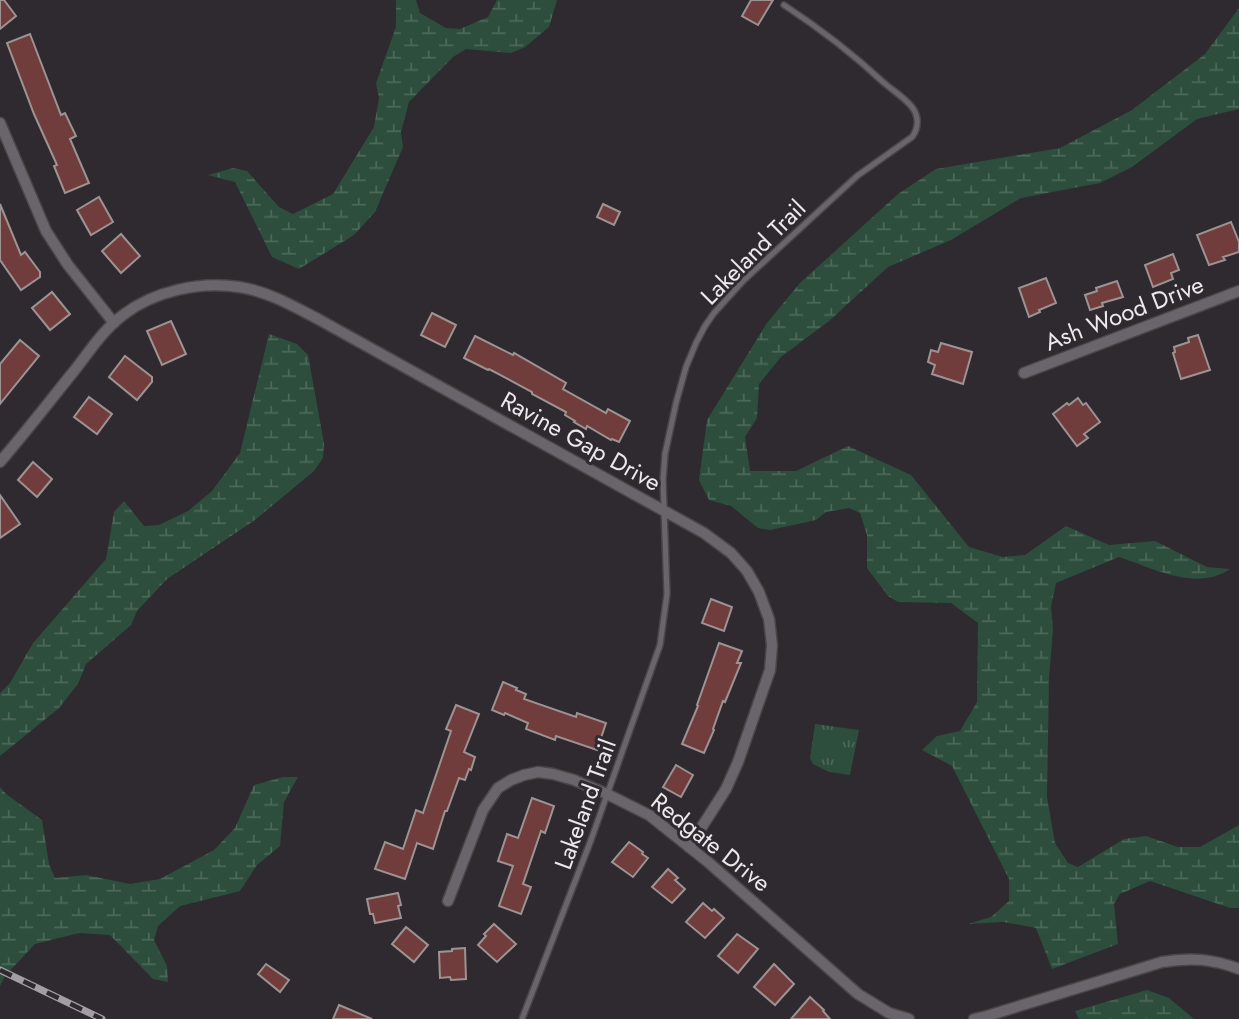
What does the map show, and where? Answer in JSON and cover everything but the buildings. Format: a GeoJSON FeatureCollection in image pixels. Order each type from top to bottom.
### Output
{"type":"FeatureCollection","features":[{"type":"Feature","properties":{"kind":"street"},"geometry":{"type":"LineString","coordinates":[[0,123],[46,231],[68,265],[114,323]]}},
{"type":"Feature","properties":{"kind":"street","name":"Ravine Gap Drive"},"geometry":{"type":"LineString","coordinates":[[0,462],[103,335],[124,314],[164,294],[189,288],[239,287],[262,293],[318,319],[705,533],[731,553],[747,571],[759,592],[769,619],[772,645],[770,670],[738,762],[726,789],[689,847]]}},
{"type":"Feature","properties":{"kind":"street","name":"Ash Wood Drive"},"geometry":{"type":"LineString","coordinates":[[1024,373],[1239,291]]}},
{"type":"Feature","properties":{"kind":"street","name":"Redgate Drive"},"geometry":{"type":"LineString","coordinates":[[448,901],[483,810],[498,788],[517,778],[538,772],[553,774],[607,794],[649,815],[858,994],[889,1013],[909,1019]]}},
{"type":"Feature","properties":{"kind":"street"},"geometry":{"type":"LineString","coordinates":[[974,1019],[1162,962],[1198,959],[1221,962],[1239,969]]}},
{"type":"Feature","properties":{"kind":"lane","name":"Lakeland Trail"},"geometry":{"type":"LineString","coordinates":[[522,1019],[660,645],[667,594],[663,480],[670,428],[686,366],[705,326],[743,281],[857,176],[912,137],[916,131],[917,120],[912,107],[854,56],[784,5]]}},
{"type":"Feature","properties":{"kind":"green space"},"geometry":{"type":"Polygon","coordinates":[[[396,0],[416,0],[420,13],[446,28],[460,29],[488,17],[497,0],[557,0],[549,27],[525,47],[511,53],[466,49],[453,57],[409,102],[401,132],[403,147],[375,212],[354,235],[299,269],[272,257],[235,182],[208,175],[233,168],[247,171],[279,207],[293,214],[333,194],[374,127],[379,98],[376,83],[396,27],[396,0]]]}},
{"type":"Feature","properties":{"kind":"green space"},"geometry":{"type":"Polygon","coordinates":[[[1239,8],[1239,109],[1197,119],[1132,167],[1100,183],[1021,198],[951,240],[888,267],[829,321],[781,357],[759,384],[757,418],[745,437],[750,471],[796,471],[848,446],[911,475],[969,547],[1003,557],[1025,555],[1066,526],[1109,545],[1155,541],[1207,567],[1230,569],[1217,576],[1189,578],[1160,572],[1119,557],[1056,583],[1051,607],[1053,629],[1049,678],[1047,797],[1055,843],[1068,863],[1078,867],[1124,839],[1146,836],[1178,847],[1200,847],[1239,825],[1239,908],[1230,908],[1150,881],[1120,894],[1114,904],[1118,944],[1052,969],[1036,928],[1003,922],[968,924],[991,917],[1009,901],[1009,879],[952,766],[922,750],[937,736],[960,731],[977,702],[978,623],[951,603],[898,602],[888,596],[867,568],[867,535],[860,513],[849,508],[826,512],[816,520],[770,530],[758,528],[731,506],[709,500],[699,480],[707,420],[767,323],[800,283],[898,194],[936,169],[1060,148],[1132,110],[1205,54],[1239,8]]]}},
{"type":"Feature","properties":{"kind":"green space"},"geometry":{"type":"Polygon","coordinates":[[[269,334],[297,344],[308,355],[324,443],[323,458],[314,471],[255,520],[167,579],[137,611],[131,625],[86,664],[78,684],[59,708],[0,756],[0,693],[10,683],[33,643],[106,559],[114,512],[124,501],[144,526],[159,525],[188,511],[212,491],[240,453],[269,334]]]}},
{"type":"Feature","properties":{"kind":"green space"},"geometry":{"type":"Polygon","coordinates":[[[815,724],[859,730],[850,775],[829,772],[813,764],[810,758],[815,724]]]}},
{"type":"Feature","properties":{"kind":"green space"},"geometry":{"type":"Polygon","coordinates":[[[283,777],[298,777],[284,802],[280,846],[257,865],[240,891],[180,906],[158,926],[154,940],[167,966],[168,982],[153,979],[110,935],[79,933],[35,944],[5,976],[0,986],[0,787],[42,820],[49,864],[55,878],[86,875],[130,884],[160,879],[214,850],[235,828],[254,785],[283,777]]]}},
{"type":"Feature","properties":{"kind":"green space"},"geometry":{"type":"Polygon","coordinates":[[[1147,990],[1169,998],[1194,1019],[1079,1019],[1075,1011],[1147,990]]]}},
{"type":"Feature","properties":{"kind":"railway"},"geometry":{"type":"LineString","coordinates":[[0,970],[102,1019]]}}]}
